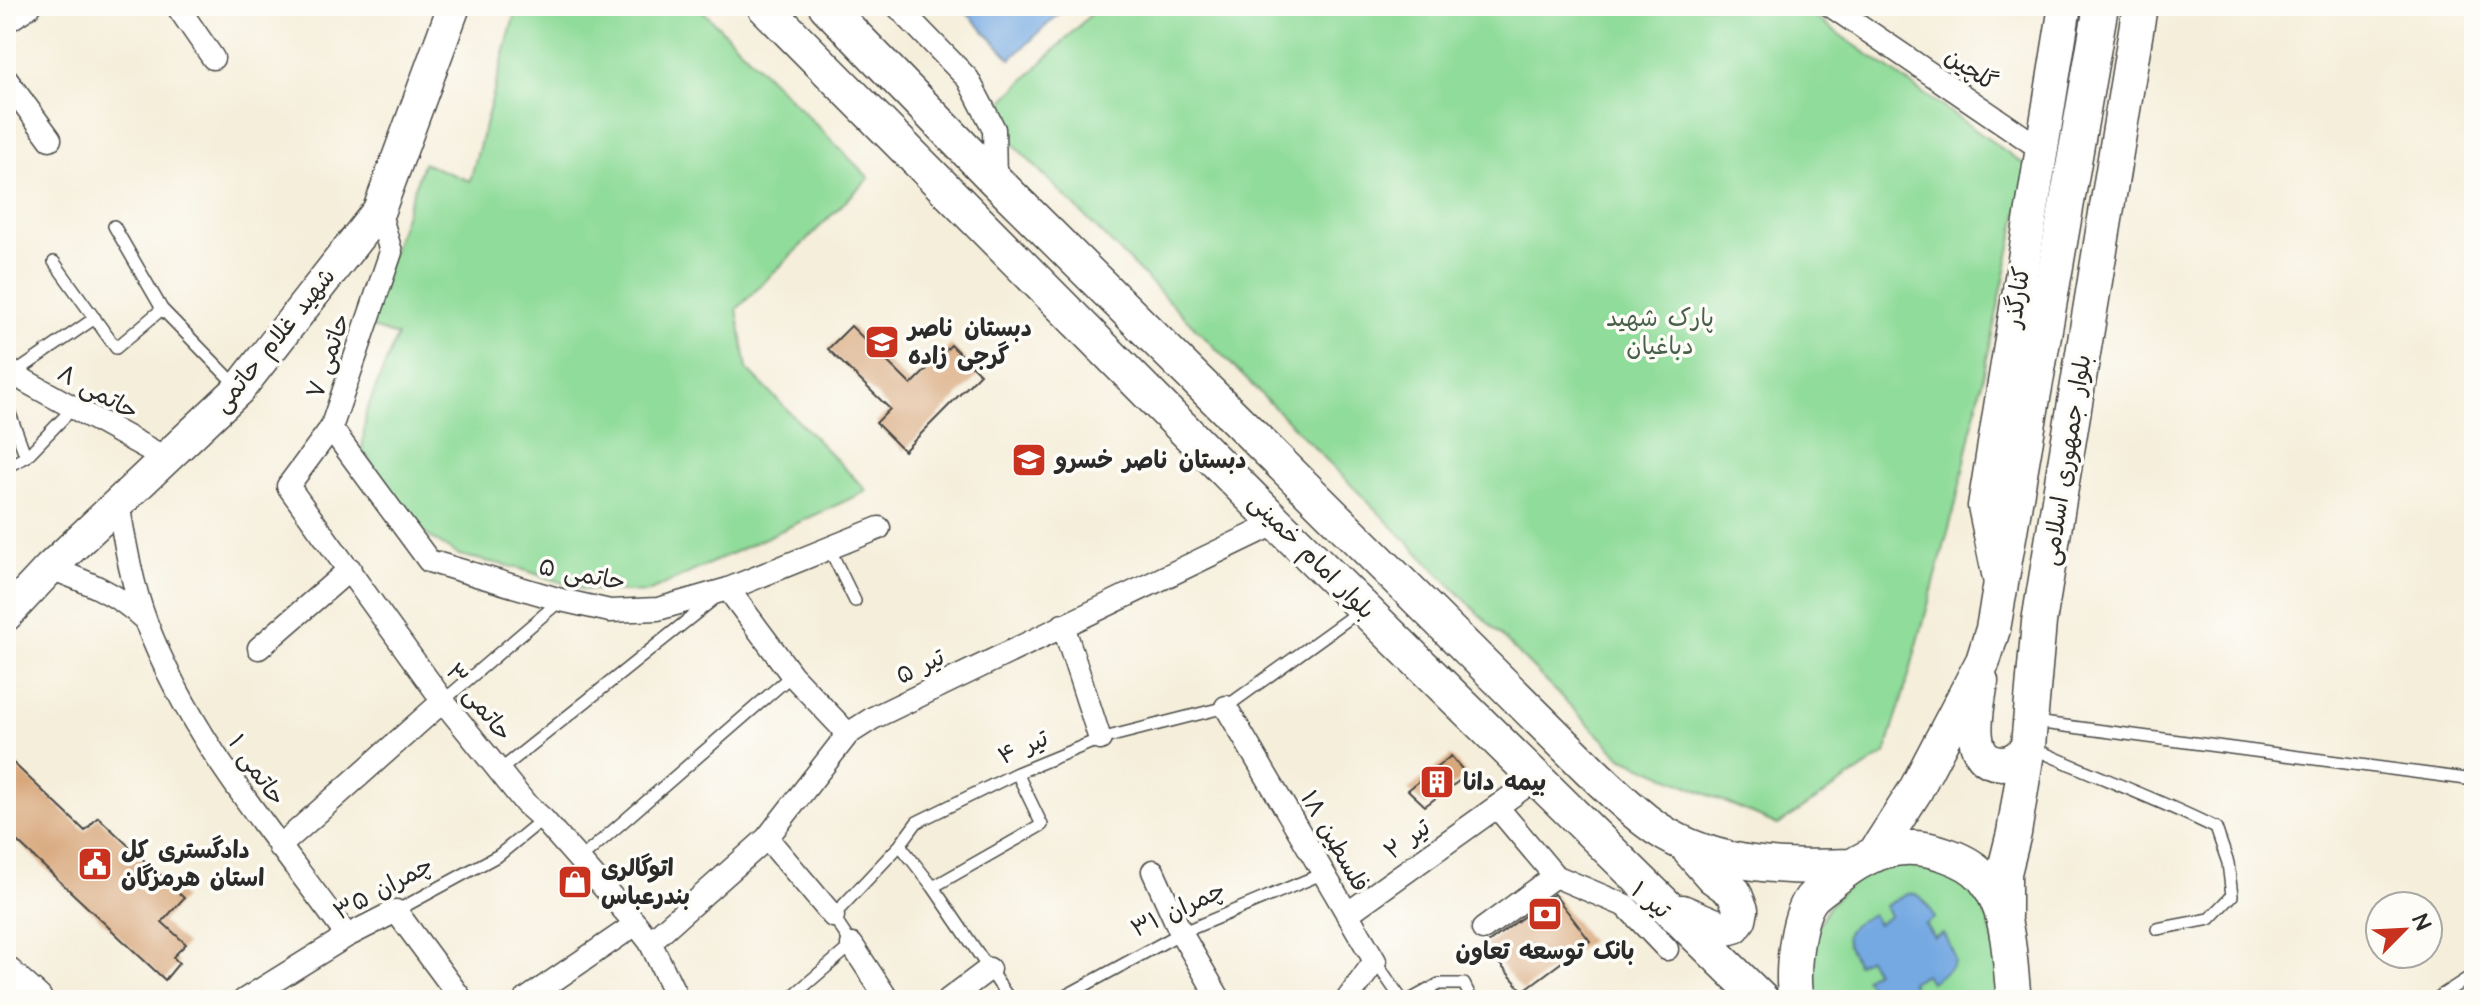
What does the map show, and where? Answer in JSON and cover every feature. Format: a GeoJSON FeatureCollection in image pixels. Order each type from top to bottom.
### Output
{"type":"FeatureCollection","features":[{"type":"Feature","properties":{"kind":"main road","name":"بلوار امام خمینی"},"geometry":{"type":"LineString","coordinates":[[764,6],[1277,523],[1762,1000]]}},
{"type":"Feature","properties":{"kind":"main road","name":"بلوار امام خمینی"},"geometry":{"type":"LineString","coordinates":[[826,6],[995,180],[1591,771],[1647,822],[1681,842],[1726,859],[1760,865],[1815,868],[1862,860],[1885,850],[1909,847],[1928,849],[1961,860],[1984,878],[2004,916]]}},
{"type":"Feature","properties":{"kind":"main road","name":"بلوار جمهوری اسلامی"},"geometry":{"type":"LineString","coordinates":[[1796,1000],[1792,983],[1794,963],[1811,900],[1862,860],[1908,805],[1983,661],[2001,588],[2101,6]]}},
{"type":"Feature","properties":{"kind":"main road","name":"بلوار جمهوری اسلامی"},"geometry":{"type":"LineString","coordinates":[[2004,916],[2004,873],[2030,734],[2039,622],[2140,6]]}},
{"type":"Feature","properties":{"kind":"main road"},"geometry":{"type":"LineString","coordinates":[[1983,661],[1976,744],[1988,758],[2000,763],[2010,762],[2023,754],[2030,734]]}},
{"type":"Feature","properties":{"kind":"main road"},"geometry":{"type":"LineString","coordinates":[[1670,908],[1697,916],[1723,929],[1734,926],[1741,910],[1734,892],[1713,877],[1681,842]]}},
{"type":"Feature","properties":{"kind":"main road"},"geometry":{"type":"LineString","coordinates":[[2004,916],[2014,1000]]}},
{"type":"Feature","properties":{"kind":"street"},"geometry":{"type":"LineString","coordinates":[[6,22],[30,6]]}},
{"type":"Feature","properties":{"kind":"street"},"geometry":{"type":"LineString","coordinates":[[177,6],[213,58]]}},
{"type":"Feature","properties":{"kind":"street","name":"شهید غلام حاتمی"},"geometry":{"type":"LineString","coordinates":[[6,615],[50,568],[239,389],[379,210],[454,6]]}},
{"type":"Feature","properties":{"kind":"street"},"geometry":{"type":"LineString","coordinates":[[897,6],[968,79],[994,129],[995,180]]}},
{"type":"Feature","properties":{"kind":"street","name":"گلچین"},"geometry":{"type":"LineString","coordinates":[[1831,6],[2041,149]]}},
{"type":"Feature","properties":{"kind":"street","name":"کنارگذر"},"geometry":{"type":"LineString","coordinates":[[2001,588],[1984,506],[2065,6]]}},
{"type":"Feature","properties":{"kind":"street"},"geometry":{"type":"LineString","coordinates":[[6,79],[50,139]]}},
{"type":"Feature","properties":{"kind":"street","name":"حاتمی ۷"},"geometry":{"type":"LineString","coordinates":[[331,428],[391,252],[379,210]]}},
{"type":"Feature","properties":{"kind":"street","name":"حاتمی ۸"},"geometry":{"type":"LineString","coordinates":[[11,370],[167,459]]}},
{"type":"Feature","properties":{"kind":"street","name":"حاتمی ۳"},"geometry":{"type":"LineString","coordinates":[[331,428],[288,486],[443,701],[525,803],[543,819],[650,942],[678,1000]]}},
{"type":"Feature","properties":{"kind":"street","name":"حاتمی ۵"},"geometry":{"type":"LineString","coordinates":[[331,428],[429,561],[561,600],[610,611],[658,609],[728,589],[879,528]]}},
{"type":"Feature","properties":{"kind":"street","name":"حاتمی ۱"},"geometry":{"type":"LineString","coordinates":[[118,503],[145,620],[170,679],[208,746],[347,936]]}},
{"type":"Feature","properties":{"kind":"street","name":"تیر ۵"},"geometry":{"type":"LineString","coordinates":[[650,942],[767,838],[848,734],[873,718],[1277,523]]}},
{"type":"Feature","properties":{"kind":"street","name":"حاتمی ۱"},"geometry":{"type":"LineString","coordinates":[[50,568],[85,581],[126,602],[145,620]]}},
{"type":"Feature","properties":{"kind":"street"},"geometry":{"type":"LineString","coordinates":[[259,648],[350,569]]}},
{"type":"Feature","properties":{"kind":"street"},"geometry":{"type":"LineString","coordinates":[[728,589],[792,675],[848,734]]}},
{"type":"Feature","properties":{"kind":"street"},"geometry":{"type":"LineString","coordinates":[[1063,625],[1100,739]]}},
{"type":"Feature","properties":{"kind":"street"},"geometry":{"type":"LineString","coordinates":[[279,847],[443,701]]}},
{"type":"Feature","properties":{"kind":"street","name":"فلسطین ۱۸"},"geometry":{"type":"LineString","coordinates":[[1226,707],[1375,961]]}},
{"type":"Feature","properties":{"kind":"street","name":"تیر ۲"},"geometry":{"type":"LineString","coordinates":[[1347,914],[1537,778]]}},
{"type":"Feature","properties":{"kind":"street","name":"تیر ۱"},"geometry":{"type":"LineString","coordinates":[[1497,807],[1555,876],[1626,906],[1667,949]]}},
{"type":"Feature","properties":{"kind":"street"},"geometry":{"type":"LineString","coordinates":[[767,838],[833,916]]}},
{"type":"Feature","properties":{"kind":"street"},"geometry":{"type":"LineString","coordinates":[[1153,871],[1181,933],[1220,1000]]}},
{"type":"Feature","properties":{"kind":"street"},"geometry":{"type":"LineString","coordinates":[[1483,929],[1555,876]]}},
{"type":"Feature","properties":{"kind":"street"},"geometry":{"type":"LineString","coordinates":[[396,911],[462,1000]]}},
{"type":"Feature","properties":{"kind":"street","name":"چمران ۳۵"},"geometry":{"type":"LineString","coordinates":[[244,1000],[347,936],[396,911]]}},
{"type":"Feature","properties":{"kind":"street"},"geometry":{"type":"LineString","coordinates":[[525,1000],[636,924]]}},
{"type":"Feature","properties":{"kind":"street"},"geometry":{"type":"LineString","coordinates":[[852,945],[888,1000]]}},
{"type":"Feature","properties":{"kind":"street"},"geometry":{"type":"LineString","coordinates":[[1347,1000],[1375,961]]}},
{"type":"Feature","properties":{"kind":"street"},"geometry":{"type":"LineString","coordinates":[[948,1000],[989,969]]}},
{"type":"Feature","properties":{"kind":"street"},"geometry":{"type":"LineString","coordinates":[[6,973],[36,1000]]}},
{"type":"Feature","properties":{"kind":"lane"},"geometry":{"type":"LineString","coordinates":[[114,226],[162,309],[239,389]]}},
{"type":"Feature","properties":{"kind":"lane"},"geometry":{"type":"LineString","coordinates":[[54,262],[116,348],[162,309]]}},
{"type":"Feature","properties":{"kind":"lane"},"geometry":{"type":"LineString","coordinates":[[11,370],[95,318]]}},
{"type":"Feature","properties":{"kind":"lane"},"geometry":{"type":"LineString","coordinates":[[6,403],[26,457]]}},
{"type":"Feature","properties":{"kind":"lane"},"geometry":{"type":"LineString","coordinates":[[6,467],[26,457],[73,408]]}},
{"type":"Feature","properties":{"kind":"lane"},"geometry":{"type":"LineString","coordinates":[[829,548],[855,601]]}},
{"type":"Feature","properties":{"kind":"lane"},"geometry":{"type":"LineString","coordinates":[[499,771],[728,589]]}},
{"type":"Feature","properties":{"kind":"lane"},"geometry":{"type":"LineString","coordinates":[[443,701],[561,600]]}},
{"type":"Feature","properties":{"kind":"lane","name":"تیر ۴"},"geometry":{"type":"LineString","coordinates":[[833,916],[900,845],[917,822],[1017,773],[1100,739],[1226,707],[1363,608]]}},
{"type":"Feature","properties":{"kind":"lane"},"geometry":{"type":"LineString","coordinates":[[579,860],[792,675]]}},
{"type":"Feature","properties":{"kind":"lane"},"geometry":{"type":"LineString","coordinates":[[2030,734],[2474,780]]}},
{"type":"Feature","properties":{"kind":"lane"},"geometry":{"type":"LineString","coordinates":[[2030,734],[2109,782],[2163,802],[2216,828],[2228,863],[2232,896],[2210,919],[2157,929]]}},
{"type":"Feature","properties":{"kind":"lane"},"geometry":{"type":"LineString","coordinates":[[933,887],[1042,825],[1017,773]]}},
{"type":"Feature","properties":{"kind":"lane","name":"چمران ۳۵"},"geometry":{"type":"LineString","coordinates":[[396,911],[499,855],[543,819]]}},
{"type":"Feature","properties":{"kind":"lane"},"geometry":{"type":"LineString","coordinates":[[900,845],[933,887],[1010,1000]]}},
{"type":"Feature","properties":{"kind":"lane","name":"چمران ۳۱"},"geometry":{"type":"LineString","coordinates":[[1058,1000],[1181,933],[1324,873]]}},
{"type":"Feature","properties":{"kind":"lane"},"geometry":{"type":"LineString","coordinates":[[788,1000],[852,945],[833,916]]}},
{"type":"Feature","properties":{"kind":"lane","name":"فلسطین ۱۸"},"geometry":{"type":"LineString","coordinates":[[1375,961],[1402,1000]]}},
{"type":"Feature","properties":{"kind":"lane"},"geometry":{"type":"LineString","coordinates":[[2434,1000],[2474,974]]}},
{"type":"Feature","properties":{"kind":"lane"},"geometry":{"type":"LineString","coordinates":[[1410,1000],[1439,984],[1464,984],[1472,1000]]}},
{"type":"Feature","properties":{"kind":"green space"},"geometry":{"type":"Polygon","coordinates":[[[517,6],[698,6],[869,178],[737,309],[747,369],[867,491],[646,593],[581,589],[518,568],[459,555],[417,529],[362,451],[366,412],[397,336],[367,326],[423,163],[470,181],[517,6]]]}},
{"type":"Feature","properties":{"kind":"green space","name":"پارک شهید دباغیان"},"geometry":{"type":"Polygon","coordinates":[[[1099,6],[1799,6],[2028,167],[1956,503],[1885,754],[1778,825],[1621,757],[1013,144],[1001,103],[1099,6]]]}},
{"type":"Feature","properties":{"kind":"green space"},"geometry":{"type":"Polygon","coordinates":[[[1901,865],[1945,870],[1974,891],[1989,925],[2003,1000],[1816,1000],[1810,968],[1814,937],[1820,921],[1839,894],[1852,884],[1901,865]]]}},
{"type":"Feature","properties":{"kind":"water"},"geometry":{"type":"Polygon","coordinates":[[[960,6],[1067,6],[1011,59],[960,6]]]}},
{"type":"Feature","properties":{"kind":"water"},"geometry":{"type":"Polygon","coordinates":[[[1907,894],[1921,897],[1927,904],[1935,918],[1925,924],[1934,937],[1943,933],[1954,962],[1947,971],[1930,982],[1925,974],[1911,982],[1915,991],[1898,1000],[1879,1000],[1865,978],[1875,971],[1868,958],[1857,964],[1848,946],[1847,934],[1872,914],[1878,924],[1890,916],[1885,906],[1907,894]]]}},
{"type":"Feature","properties":{"kind":"building"},"geometry":{"type":"Polygon","coordinates":[[[851,326],[911,385],[951,345],[980,374],[904,451],[876,423],[890,409],[828,349],[851,326]]]}},
{"type":"Feature","properties":{"kind":"building","name":"دادگستری کل استان هرمزگان"},"geometry":{"type":"Polygon","coordinates":[[[6,756],[85,831],[98,817],[184,898],[162,922],[186,944],[173,957],[179,963],[165,980],[6,831],[6,756]]]}},
{"type":"Feature","properties":{"kind":"building","name":"بیمه دانا"},"geometry":{"type":"Polygon","coordinates":[[[1451,756],[1467,775],[1425,806],[1408,790],[1451,756]]]}},
{"type":"Feature","properties":{"kind":"building","name":"بانک توسعه تعاون"},"geometry":{"type":"Polygon","coordinates":[[[1554,894],[1590,941],[1523,991],[1484,946],[1554,894]]]}},
{"type":"Feature","properties":{"kind":"place","name":"دبستان ناصر گرجی زاده"},"geometry":{"type":"Point","coordinates":[882,342]}},
{"type":"Feature","properties":{"kind":"place","name":"دبستان ناصر خسرو"},"geometry":{"type":"Point","coordinates":[1029,460]}},
{"type":"Feature","properties":{"kind":"place","name":"بیمه دانا"},"geometry":{"type":"Point","coordinates":[1437,782]}},
{"type":"Feature","properties":{"kind":"place","name":"دادگستری کل استان هرمزگان"},"geometry":{"type":"Point","coordinates":[95,864]}},
{"type":"Feature","properties":{"kind":"place","name":"اتوگالری بندرعباس"},"geometry":{"type":"Point","coordinates":[575,882]}},
{"type":"Feature","properties":{"kind":"place","name":"بانک توسعه تعاون"},"geometry":{"type":"Point","coordinates":[1545,914]}}]}
